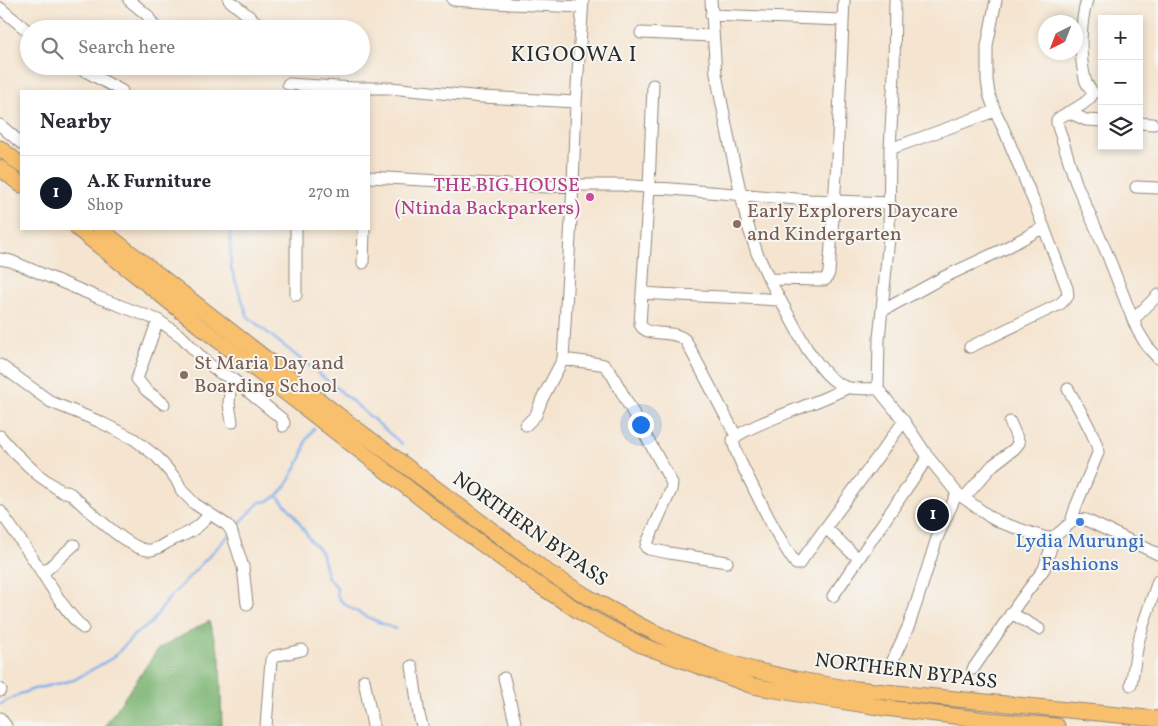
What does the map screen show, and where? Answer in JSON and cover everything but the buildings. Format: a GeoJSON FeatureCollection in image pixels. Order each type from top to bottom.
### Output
{"type":"FeatureCollection","features":[{"type":"Feature","properties":{"kind":"highway"},"geometry":{"type":"LineString","coordinates":[[0,148],[20,164]]}},
{"type":"Feature","properties":{"kind":"highway"},"geometry":{"type":"LineString","coordinates":[[0,168],[20,184]]}},
{"type":"Feature","properties":{"kind":"highway","name":"NORTHERN BYPASS"},"geometry":{"type":"LineString","coordinates":[[79,230],[445,517],[537,584],[588,617],[641,645],[753,686],[885,708],[1058,726]]}},
{"type":"Feature","properties":{"kind":"highway","name":"NORTHERN BYPASS"},"geometry":{"type":"LineString","coordinates":[[101,230],[347,422],[549,573],[641,626],[677,643],[715,658],[754,670],[846,688],[1158,719]]}},
{"type":"Feature","properties":{"kind":"street"},"geometry":{"type":"LineString","coordinates":[[129,0],[150,20]]}},
{"type":"Feature","properties":{"kind":"street"},"geometry":{"type":"LineString","coordinates":[[229,0],[254,20]]}},
{"type":"Feature","properties":{"kind":"street"},"geometry":{"type":"LineString","coordinates":[[453,0],[511,4],[583,4],[563,360],[542,399],[536,415],[526,425]]}},
{"type":"Feature","properties":{"kind":"street"},"geometry":{"type":"LineString","coordinates":[[711,0],[716,74],[741,194],[757,253],[807,349],[831,378],[847,388]]}},
{"type":"Feature","properties":{"kind":"street"},"geometry":{"type":"LineString","coordinates":[[769,279],[824,280],[828,273],[844,0]]}},
{"type":"Feature","properties":{"kind":"street"},"geometry":{"type":"LineString","coordinates":[[895,0],[889,238],[879,346],[878,389],[904,421],[928,458],[960,495],[999,522],[1040,537],[1054,538]]}},
{"type":"Feature","properties":{"kind":"street"},"geometry":{"type":"LineString","coordinates":[[970,347],[1060,304],[1068,296],[1044,226],[989,94],[987,46],[996,0]]}},
{"type":"Feature","properties":{"kind":"street"},"geometry":{"type":"LineString","coordinates":[[1087,0],[1084,8],[1081,51],[1085,78],[1093,93],[1090,98],[1057,120],[1076,184],[1108,256],[1133,320],[1142,338],[1158,358]]}},
{"type":"Feature","properties":{"kind":"street"},"geometry":{"type":"LineString","coordinates":[[0,8],[20,25]]}},
{"type":"Feature","properties":{"kind":"street"},"geometry":{"type":"LineString","coordinates":[[711,15],[843,20]]}},
{"type":"Feature","properties":{"kind":"street"},"geometry":{"type":"LineString","coordinates":[[641,32],[713,36]]}},
{"type":"Feature","properties":{"kind":"street"},"geometry":{"type":"LineString","coordinates":[[93,75],[120,90]]}},
{"type":"Feature","properties":{"kind":"street"},"geometry":{"type":"LineString","coordinates":[[288,84],[390,88],[482,97],[576,102]]}},
{"type":"Feature","properties":{"kind":"street"},"geometry":{"type":"LineString","coordinates":[[653,85],[649,188],[640,324],[646,331],[679,335],[683,338],[691,348],[736,436]]}},
{"type":"Feature","properties":{"kind":"street"},"geometry":{"type":"LineString","coordinates":[[890,149],[995,111]]}},
{"type":"Feature","properties":{"kind":"street"},"geometry":{"type":"LineString","coordinates":[[1068,112],[1086,120],[1098,121]]}},
{"type":"Feature","properties":{"kind":"street"},"geometry":{"type":"LineString","coordinates":[[1143,123],[1153,124]]}},
{"type":"Feature","properties":{"kind":"street"},"geometry":{"type":"LineString","coordinates":[[0,126],[20,142]]}},
{"type":"Feature","properties":{"kind":"street"},"geometry":{"type":"LineString","coordinates":[[370,177],[520,186],[621,185],[809,200],[890,203]]}},
{"type":"Feature","properties":{"kind":"street"},"geometry":{"type":"LineString","coordinates":[[1136,187],[1158,188]]}},
{"type":"Feature","properties":{"kind":"street"},"geometry":{"type":"LineString","coordinates":[[882,311],[1044,226]]}},
{"type":"Feature","properties":{"kind":"street"},"geometry":{"type":"LineString","coordinates":[[296,230],[296,295]]}},
{"type":"Feature","properties":{"kind":"street"},"geometry":{"type":"LineString","coordinates":[[363,263],[364,230]]}},
{"type":"Feature","properties":{"kind":"street"},"geometry":{"type":"LineString","coordinates":[[0,259],[11,261],[158,320],[182,337],[204,360],[220,373],[231,378],[282,419],[283,426]]}},
{"type":"Feature","properties":{"kind":"street"},"geometry":{"type":"LineString","coordinates":[[642,293],[780,300]]}},
{"type":"Feature","properties":{"kind":"street"},"geometry":{"type":"LineString","coordinates":[[1133,320],[1158,295]]}},
{"type":"Feature","properties":{"kind":"street"},"geometry":{"type":"LineString","coordinates":[[158,320],[137,379],[146,390],[164,404]]}},
{"type":"Feature","properties":{"kind":"street"},"geometry":{"type":"LineString","coordinates":[[563,360],[600,364],[612,373],[668,473],[672,483],[671,490],[646,547],[669,553],[727,562]]}},
{"type":"Feature","properties":{"kind":"street"},"geometry":{"type":"LineString","coordinates":[[0,365],[51,402],[98,421],[134,439],[157,458],[176,479],[182,491],[195,504],[227,525],[231,530],[244,572],[247,604]]}},
{"type":"Feature","properties":{"kind":"street"},"geometry":{"type":"LineString","coordinates":[[231,378],[229,404],[232,422]]}},
{"type":"Feature","properties":{"kind":"street"},"geometry":{"type":"LineString","coordinates":[[878,389],[847,388],[734,437],[733,442],[739,457],[770,519],[796,564],[799,564],[904,421]]}},
{"type":"Feature","properties":{"kind":"street"},"geometry":{"type":"LineString","coordinates":[[1068,389],[1099,449],[1071,522]]}},
{"type":"Feature","properties":{"kind":"street"},"geometry":{"type":"LineString","coordinates":[[893,660],[909,625],[937,538],[960,495],[1019,443],[1010,422]]}},
{"type":"Feature","properties":{"kind":"street"},"geometry":{"type":"LineString","coordinates":[[0,436],[37,474],[62,492],[71,494],[128,543],[136,546],[153,550],[171,540],[186,535],[203,522],[209,514]]}},
{"type":"Feature","properties":{"kind":"street"},"geometry":{"type":"LineString","coordinates":[[833,596],[928,458]]}},
{"type":"Feature","properties":{"kind":"street"},"geometry":{"type":"LineString","coordinates":[[0,511],[60,602],[83,628]]}},
{"type":"Feature","properties":{"kind":"street"},"geometry":{"type":"LineString","coordinates":[[973,668],[1044,569],[1054,538],[1071,522],[1081,519],[1086,520],[1158,554]]}},
{"type":"Feature","properties":{"kind":"street"},"geometry":{"type":"LineString","coordinates":[[826,528],[852,553]]}},
{"type":"Feature","properties":{"kind":"street"},"geometry":{"type":"LineString","coordinates":[[42,574],[74,545]]}},
{"type":"Feature","properties":{"kind":"street"},"geometry":{"type":"LineString","coordinates":[[1131,685],[1138,643],[1158,581]]}},
{"type":"Feature","properties":{"kind":"street"},"geometry":{"type":"LineString","coordinates":[[1011,613],[1039,629]]}},
{"type":"Feature","properties":{"kind":"street"},"geometry":{"type":"LineString","coordinates":[[266,726],[271,660],[275,656],[302,650]]}},
{"type":"Feature","properties":{"kind":"street"},"geometry":{"type":"LineString","coordinates":[[412,666],[422,726]]}},
{"type":"Feature","properties":{"kind":"street"},"geometry":{"type":"LineString","coordinates":[[504,678],[516,726]]}},
{"type":"Feature","properties":{"kind":"street"},"geometry":{"type":"LineString","coordinates":[[364,680],[373,726]]}},
{"type":"Feature","properties":{"kind":"street"},"geometry":{"type":"LineString","coordinates":[[0,718],[6,726]]}},
{"type":"Feature","properties":{"kind":"green space"},"geometry":{"type":"Polygon","coordinates":[[[209,621],[220,657],[222,726],[105,726],[158,649],[209,621]]]}},
{"type":"Feature","properties":{"kind":"waterway"},"geometry":{"type":"LineString","coordinates":[[230,230],[231,268],[248,317],[338,389],[402,444]]}},
{"type":"Feature","properties":{"kind":"waterway"},"geometry":{"type":"LineString","coordinates":[[234,529],[260,502],[268,501],[277,496],[286,486],[302,456],[306,440],[314,429]]}},
{"type":"Feature","properties":{"kind":"waterway"},"geometry":{"type":"LineString","coordinates":[[277,496],[293,513],[311,541],[321,552],[328,578],[337,587],[337,594],[341,600],[363,615],[395,629]]}},
{"type":"Feature","properties":{"kind":"waterway"},"geometry":{"type":"LineString","coordinates":[[0,704],[34,689],[74,680],[114,657],[134,635],[151,623],[170,597],[229,535]]}},
{"type":"Feature","properties":{"kind":"place","name":"THE BIG HOUSE (Ntinda Backparkers)"},"geometry":{"type":"Point","coordinates":[590,197]}},
{"type":"Feature","properties":{"kind":"place","name":"Early Explorers Daycare and Kindergarten"},"geometry":{"type":"Point","coordinates":[737,224]}},
{"type":"Feature","properties":{"kind":"place","name":"St Maria Day and Boarding School"},"geometry":{"type":"Point","coordinates":[184,375]}},
{"type":"Feature","properties":{"kind":"place","name":"A.K Furniture"},"geometry":{"type":"Point","coordinates":[933,515]}},
{"type":"Feature","properties":{"kind":"place","name":"Lydia Murungi Fashions"},"geometry":{"type":"Point","coordinates":[1080,522]}},
{"type":"Feature","properties":{"kind":"district","name":"KIGOOWA I"},"geometry":{"type":"Point","coordinates":[574,55]}}]}
